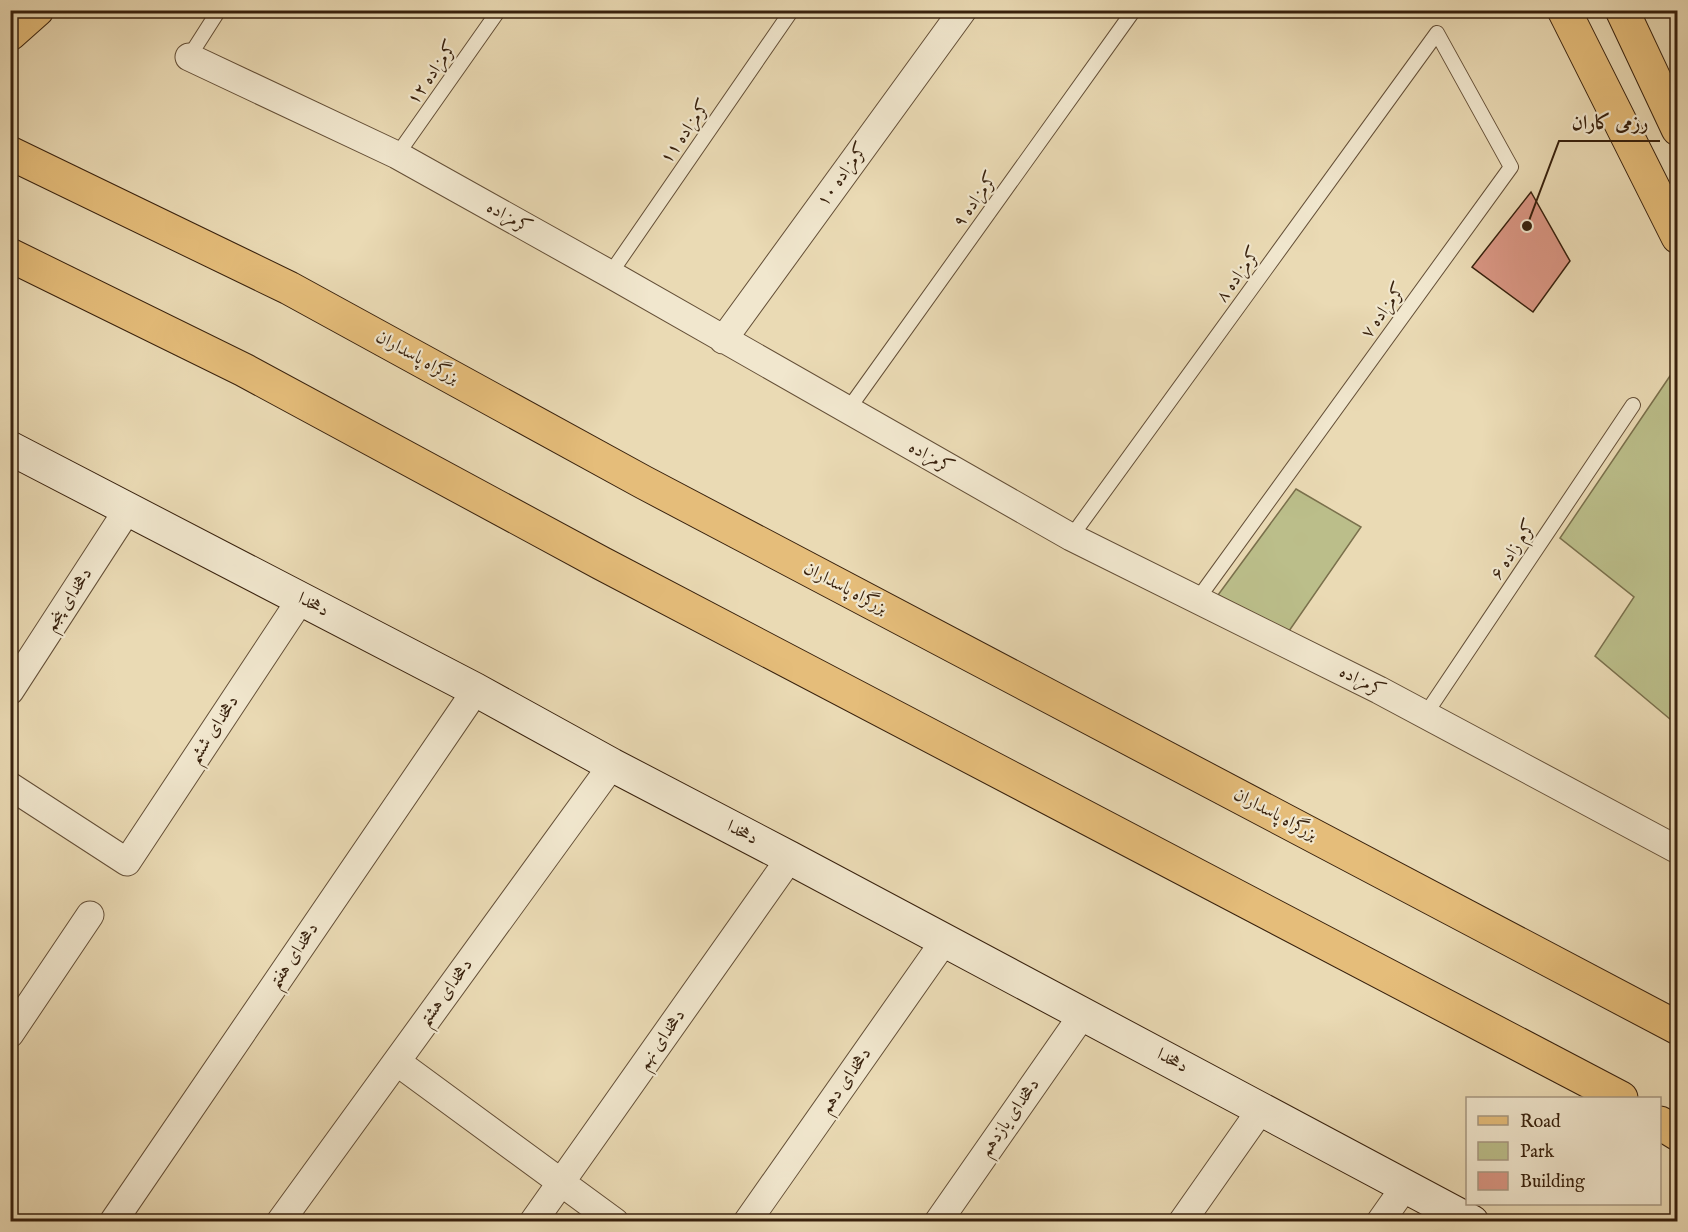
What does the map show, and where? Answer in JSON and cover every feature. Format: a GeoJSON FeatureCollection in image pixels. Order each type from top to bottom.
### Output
{"type":"FeatureCollection","features":[{"type":"Feature","properties":{"kind":"main road"},"geometry":{"type":"LineString","coordinates":[[10,34],[37,10]]}},
{"type":"Feature","properties":{"kind":"main road"},"geometry":{"type":"LineString","coordinates":[[1564,10],[1677,237]]}},
{"type":"Feature","properties":{"kind":"main road"},"geometry":{"type":"LineString","coordinates":[[1622,10],[1677,129]]}},
{"type":"Feature","properties":{"kind":"main road","name":"بزرگراه پاسداران"},"geometry":{"type":"LineString","coordinates":[[10,153],[289,288],[643,482],[1677,1028]]}},
{"type":"Feature","properties":{"kind":"main road"},"geometry":{"type":"LineString","coordinates":[[10,255],[244,370],[601,563],[1619,1097]]}},
{"type":"Feature","properties":{"kind":"main road","name":"دهخدا"},"geometry":{"type":"LineString","coordinates":[[10,448],[476,690],[612,765],[1472,1221]]}},
{"type":"Feature","properties":{"kind":"main road"},"geometry":{"type":"LineString","coordinates":[[1661,1124],[1677,1134]]}},
{"type":"Feature","properties":{"kind":"street","name":"کرمزاده ١٠"},"geometry":{"type":"LineString","coordinates":[[723,340],[963,10]]}},
{"type":"Feature","properties":{"kind":"street","name":"کرمزاده"},"geometry":{"type":"LineString","coordinates":[[189,57],[397,155],[1071,537],[1425,715],[1677,850]]}},
{"type":"Feature","properties":{"kind":"street","name":"دهخدای پنجم"},"geometry":{"type":"LineString","coordinates":[[10,691],[128,509]]}},
{"type":"Feature","properties":{"kind":"street","name":"دهخدای ششم"},"geometry":{"type":"LineString","coordinates":[[10,786],[127,862],[301,599]]}},
{"type":"Feature","properties":{"kind":"street","name":"دهخدای هفتم"},"geometry":{"type":"LineString","coordinates":[[113,1221],[476,690]]}},
{"type":"Feature","properties":{"kind":"street","name":"دهخدای هشتم"},"geometry":{"type":"LineString","coordinates":[[280,1221],[612,765]]}},
{"type":"Feature","properties":{"kind":"street","name":"دهخدای نهم"},"geometry":{"type":"LineString","coordinates":[[534,1221],[790,858]]}},
{"type":"Feature","properties":{"kind":"street"},"geometry":{"type":"LineString","coordinates":[[10,1034],[90,915]]}},
{"type":"Feature","properties":{"kind":"street","name":"دهخدای دهم"},"geometry":{"type":"LineString","coordinates":[[747,1221],[945,940]]}},
{"type":"Feature","properties":{"kind":"street","name":"دهخدای یازدهم"},"geometry":{"type":"LineString","coordinates":[[938,1221],[1083,1014]]}},
{"type":"Feature","properties":{"kind":"street"},"geometry":{"type":"LineString","coordinates":[[397,1062],[615,1221]]}},
{"type":"Feature","properties":{"kind":"street"},"geometry":{"type":"LineString","coordinates":[[1182,1221],[1262,1108]]}},
{"type":"Feature","properties":{"kind":"street"},"geometry":{"type":"LineString","coordinates":[[1380,1221],[1406,1185]]}},
{"type":"Feature","properties":{"kind":"lane"},"geometry":{"type":"LineString","coordinates":[[189,57],[219,10]]}},
{"type":"Feature","properties":{"kind":"lane","name":"کرمزاده ١٢"},"geometry":{"type":"LineString","coordinates":[[397,155],[499,10]]}},
{"type":"Feature","properties":{"kind":"lane","name":"کرمزاده ١١"},"geometry":{"type":"LineString","coordinates":[[610,274],[792,10]]}},
{"type":"Feature","properties":{"kind":"lane","name":"کرمزاده ٩"},"geometry":{"type":"LineString","coordinates":[[847,411],[1134,10]]}},
{"type":"Feature","properties":{"kind":"lane","name":"کرمزاده ٨"},"geometry":{"type":"LineString","coordinates":[[1071,537],[1437,33]]}},
{"type":"Feature","properties":{"kind":"lane","name":"کرمزاده ٧"},"geometry":{"type":"LineString","coordinates":[[1197,600],[1510,167],[1437,33]]}},
{"type":"Feature","properties":{"kind":"lane","name":"کرم زاده ۶"},"geometry":{"type":"LineString","coordinates":[[1425,715],[1633,405]]}},
{"type":"Feature","properties":{"kind":"green space"},"geometry":{"type":"Polygon","coordinates":[[[1670,376],[1678,389],[1677,725],[1595,656],[1634,597],[1560,538],[1670,376]]]}},
{"type":"Feature","properties":{"kind":"green space"},"geometry":{"type":"Polygon","coordinates":[[[1296,489],[1361,527],[1289,631],[1218,595],[1296,489]]]}},
{"type":"Feature","properties":{"kind":"building"},"geometry":{"type":"Polygon","coordinates":[[[1531,192],[1570,261],[1533,312],[1472,267],[1531,192]]]}},
{"type":"Feature","properties":{"kind":"place","name":"رزمی کاران"},"geometry":{"type":"Point","coordinates":[1527,226]}}]}
